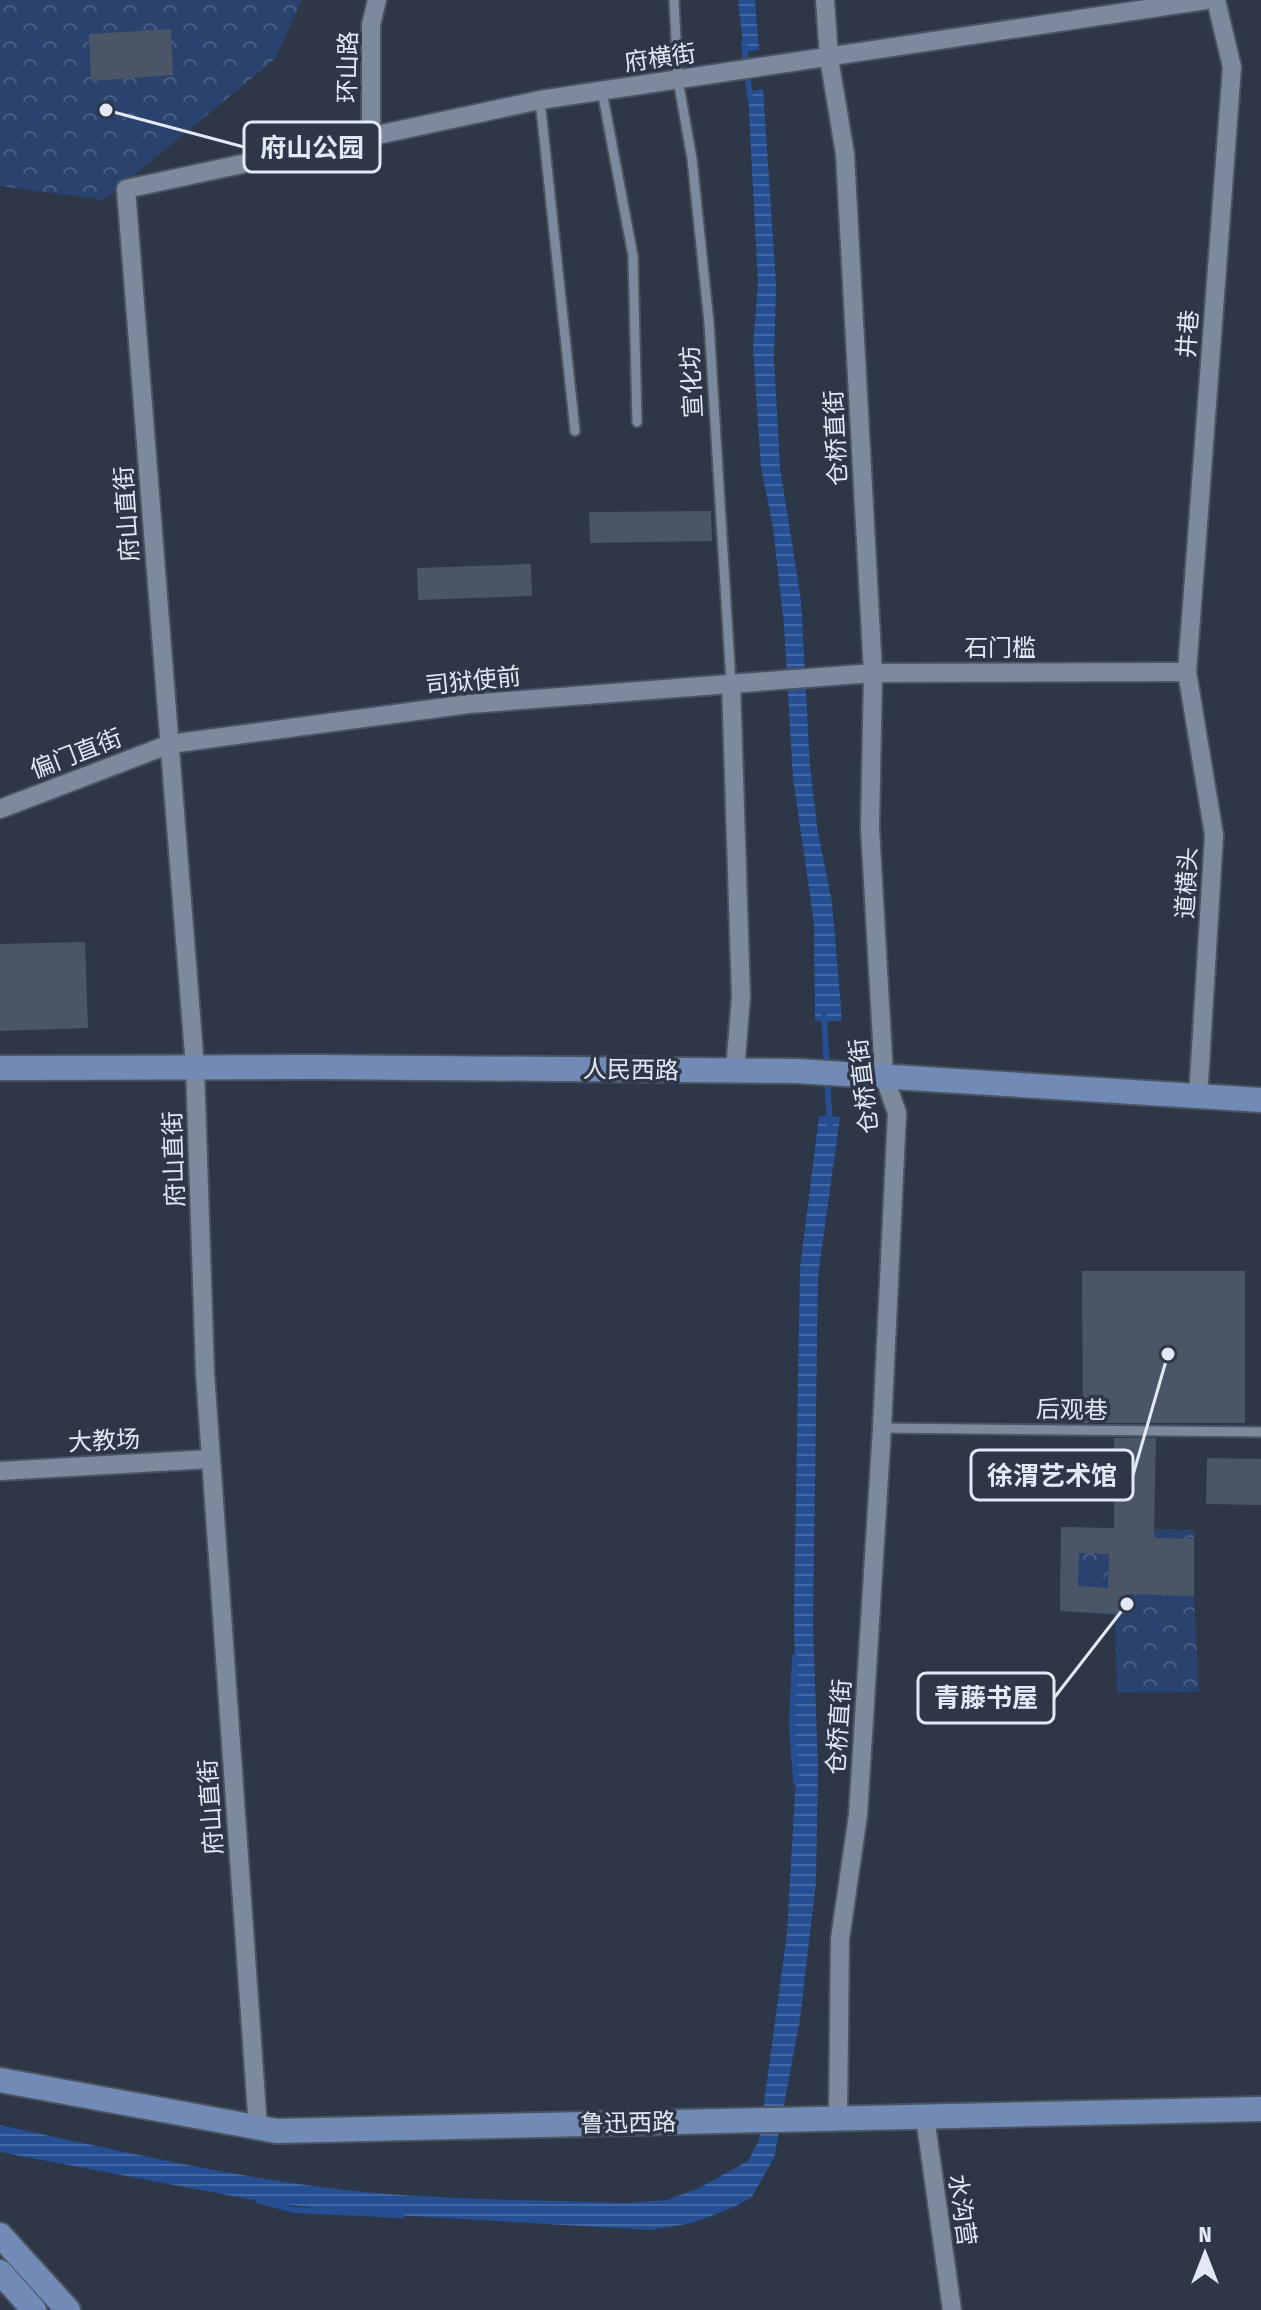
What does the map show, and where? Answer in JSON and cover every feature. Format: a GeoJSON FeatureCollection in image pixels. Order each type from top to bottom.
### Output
{"type":"FeatureCollection","features":[{"type":"Feature","properties":{"kind":"main road","name":"人民西路"},"geometry":{"type":"LineString","coordinates":[[0,1068],[796,1071],[1261,1100]]}},
{"type":"Feature","properties":{"kind":"main road","name":"鲁迅西路"},"geometry":{"type":"LineString","coordinates":[[0,2080],[277,2131],[1261,2109]]}},
{"type":"Feature","properties":{"kind":"main road"},"geometry":{"type":"LineString","coordinates":[[0,2235],[68,2310]]}},
{"type":"Feature","properties":{"kind":"main road"},"geometry":{"type":"LineString","coordinates":[[0,2272],[34,2310]]}},
{"type":"Feature","properties":{"kind":"street","name":"环山路"},"geometry":{"type":"LineString","coordinates":[[371,136],[371,25],[377,0]]}},
{"type":"Feature","properties":{"kind":"street","name":"仓桥直街"},"geometry":{"type":"LineString","coordinates":[[825,0],[829,58],[845,154],[873,673],[870,828],[884,1076],[897,1113],[882,1428],[858,1815],[840,1939],[838,2118]]}},
{"type":"Feature","properties":{"kind":"street","name":"府横街"},"geometry":{"type":"LineString","coordinates":[[126,189],[540,100],[1206,0]]}},
{"type":"Feature","properties":{"kind":"street","name":"井巷"},"geometry":{"type":"LineString","coordinates":[[1187,672],[1232,67],[1216,0]]}},
{"type":"Feature","properties":{"kind":"street","name":"府山直街"},"geometry":{"type":"LineString","coordinates":[[126,189],[195,1067],[205,1373],[258,2128]]}},
{"type":"Feature","properties":{"kind":"street","name":"石门槛"},"geometry":{"type":"LineString","coordinates":[[783,680],[873,673],[1187,672]]}},
{"type":"Feature","properties":{"kind":"street","name":"道横头"},"geometry":{"type":"LineString","coordinates":[[1187,672],[1214,835],[1198,1098]]}},
{"type":"Feature","properties":{"kind":"street","name":"司狱使前"},"geometry":{"type":"LineString","coordinates":[[170,744],[469,704],[783,680]]}},
{"type":"Feature","properties":{"kind":"street"},"geometry":{"type":"LineString","coordinates":[[731,683],[741,997],[735,1070]]}},
{"type":"Feature","properties":{"kind":"street","name":"偏门直街"},"geometry":{"type":"LineString","coordinates":[[0,809],[170,744]]}},
{"type":"Feature","properties":{"kind":"street","name":"大教场"},"geometry":{"type":"LineString","coordinates":[[0,1471],[211,1459]]}},
{"type":"Feature","properties":{"kind":"street","name":"水沟营"},"geometry":{"type":"LineString","coordinates":[[925,2117],[952,2310]]}},
{"type":"Feature","properties":{"kind":"lane","name":"宣化坊"},"geometry":{"type":"LineString","coordinates":[[674,0],[678,80],[692,159],[709,323],[731,683]]}},
{"type":"Feature","properties":{"kind":"lane"},"geometry":{"type":"LineString","coordinates":[[602,91],[633,256],[637,422]]}},
{"type":"Feature","properties":{"kind":"lane"},"geometry":{"type":"LineString","coordinates":[[540,100],[575,431]]}},
{"type":"Feature","properties":{"kind":"lane","name":"后观巷"},"geometry":{"type":"LineString","coordinates":[[882,1428],[1261,1432]]}},
{"type":"Feature","properties":{"kind":"green space"},"geometry":{"type":"Polygon","coordinates":[[[0,0],[302,0],[275,59],[104,200],[0,186],[0,0]]]}},
{"type":"Feature","properties":{"kind":"green space"},"geometry":{"type":"Polygon","coordinates":[[[1061,1527],[1194,1530],[1199,1692],[1117,1693],[1115,1615],[1060,1611],[1061,1527]]]}},
{"type":"Feature","properties":{"kind":"shaded area"},"geometry":{"type":"Polygon","coordinates":[[[738,0],[755,0],[759,50],[744,52],[738,0]]]}},
{"type":"Feature","properties":{"kind":"shaded area"},"geometry":{"type":"Polygon","coordinates":[[[763,89],[776,284],[774,359],[780,468],[801,600],[810,767],[818,833],[832,902],[842,1021],[815,1021],[814,923],[793,778],[784,625],[773,528],[761,467],[753,348],[758,284],[748,92],[763,89]]]}},
{"type":"Feature","properties":{"kind":"shaded area"},"geometry":{"type":"Polygon","coordinates":[[[819,1116],[840,1117],[818,1276],[813,1625],[818,1768],[816,1882],[800,2019],[774,2158],[751,2198],[692,2223],[651,2230],[358,2213],[258,2201],[0,2152],[0,2125],[182,2164],[319,2187],[430,2197],[626,2203],[667,2200],[699,2188],[748,2161],[759,2140],[787,1933],[796,1776],[794,1610],[800,1268],[819,1116]]]}},
{"type":"Feature","properties":{"kind":"building"},"geometry":{"type":"Polygon","coordinates":[[[171,29],[173,75],[91,81],[89,34],[171,29]]]}},
{"type":"Feature","properties":{"kind":"building"},"geometry":{"type":"Polygon","coordinates":[[[711,511],[712,541],[590,543],[589,512],[711,511]]]}},
{"type":"Feature","properties":{"kind":"building"},"geometry":{"type":"Polygon","coordinates":[[[531,564],[532,596],[418,600],[417,568],[531,564]]]}},
{"type":"Feature","properties":{"kind":"building"},"geometry":{"type":"Polygon","coordinates":[[[85,942],[88,1028],[0,1031],[0,944],[85,942]]]}},
{"type":"Feature","properties":{"kind":"building"},"geometry":{"type":"Polygon","coordinates":[[[1082,1271],[1245,1271],[1245,1423],[1083,1423],[1082,1271]]]}},
{"type":"Feature","properties":{"kind":"building"},"geometry":{"type":"Polygon","coordinates":[[[1114,1438],[1156,1438],[1154,1538],[1194,1539],[1194,1596],[1126,1594],[1125,1614],[1060,1611],[1061,1527],[1114,1528],[1114,1438]],[[1079,1553],[1078,1586],[1108,1588],[1109,1554],[1079,1553]]]}},
{"type":"Feature","properties":{"kind":"building"},"geometry":{"type":"Polygon","coordinates":[[[1207,1458],[1261,1459],[1261,1505],[1206,1504],[1207,1458]]]}},
{"type":"Feature","properties":{"kind":"waterway"},"geometry":{"type":"LineString","coordinates":[[744,44],[750,97]]}},
{"type":"Feature","properties":{"kind":"waterway"},"geometry":{"type":"LineString","coordinates":[[824,1015],[827,1068]]}},
{"type":"Feature","properties":{"kind":"waterway"},"geometry":{"type":"LineString","coordinates":[[827,1079],[830,1124]]}},
{"type":"Feature","properties":{"kind":"waterway"},"geometry":{"type":"LineString","coordinates":[[795,1657],[792,1724],[796,1782]]}},
{"type":"Feature","properties":{"kind":"waterway"},"geometry":{"type":"LineString","coordinates":[[258,2200],[294,2210],[401,2215]]}},
{"type":"Feature","properties":{"kind":"place","name":"府山公园"},"geometry":{"type":"Point","coordinates":[106,110]}},
{"type":"Feature","properties":{"kind":"place","name":"徐渭艺术馆"},"geometry":{"type":"Point","coordinates":[1168,1354]}},
{"type":"Feature","properties":{"kind":"place","name":"青藤书屋"},"geometry":{"type":"Point","coordinates":[1127,1604]}}]}
